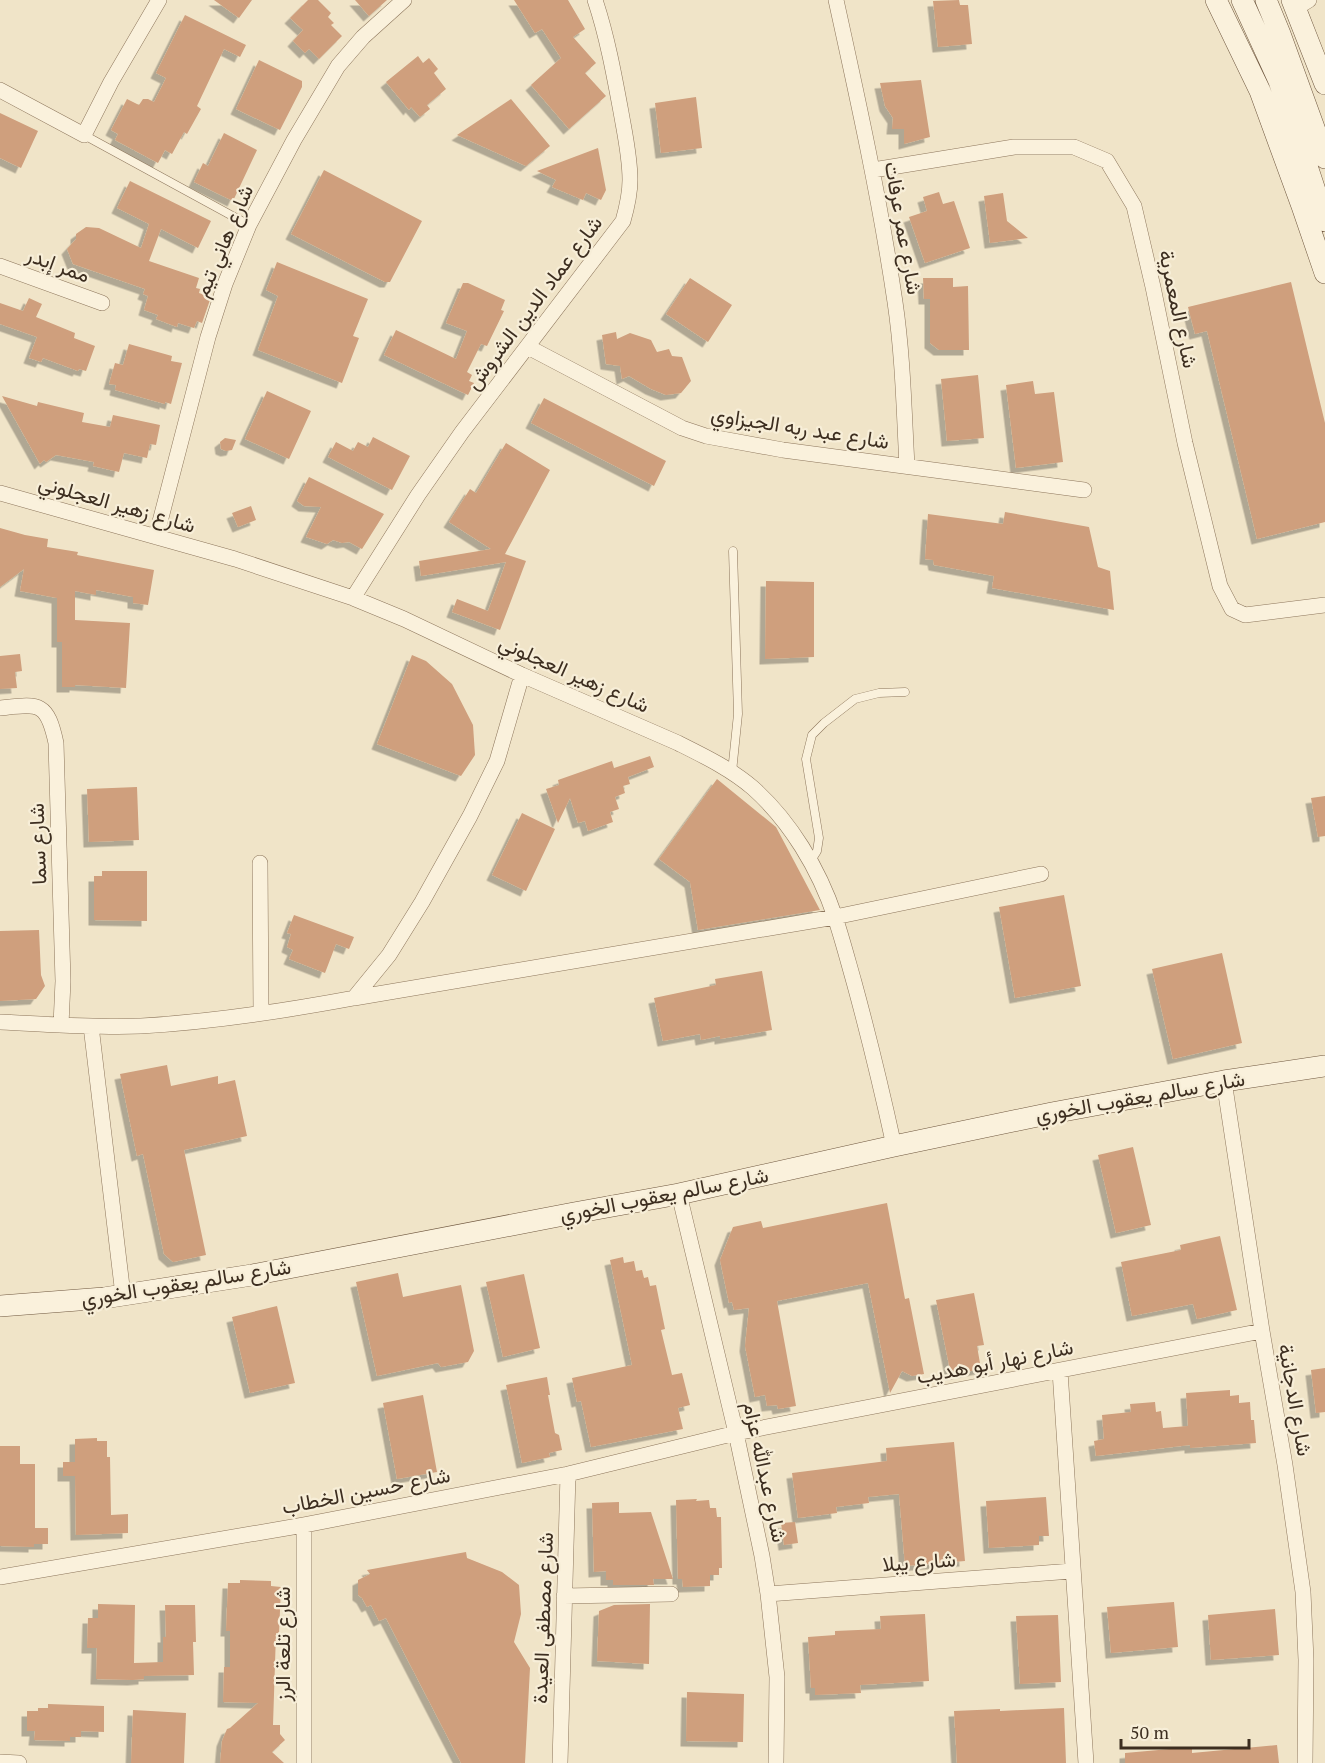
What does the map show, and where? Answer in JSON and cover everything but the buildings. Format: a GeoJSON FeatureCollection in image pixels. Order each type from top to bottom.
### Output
{"type":"FeatureCollection","features":[{"type":"Feature","properties":{"kind":"street"},"geometry":{"type":"LineString","coordinates":[[0,90],[84,135],[111,82],[159,0]]}},
{"type":"Feature","properties":{"kind":"street","name":"شارع هاني تيم"},"geometry":{"type":"LineString","coordinates":[[156,537],[208,337],[225,284],[249,225],[294,140],[338,66],[363,37],[404,0]]}},
{"type":"Feature","properties":{"kind":"street","name":"شارع عماد الدين الشروش"},"geometry":{"type":"LineString","coordinates":[[353,598],[418,495],[462,432],[623,221],[628,204],[630,182],[628,153],[616,84],[595,0]]}},
{"type":"Feature","properties":{"kind":"street","name":"شارع عمر عرفات"},"geometry":{"type":"LineString","coordinates":[[836,0],[873,170],[895,303],[902,371],[907,466]]}},
{"type":"Feature","properties":{"kind":"street"},"geometry":{"type":"LineString","coordinates":[[1216,0],[1260,91],[1325,273]]}},
{"type":"Feature","properties":{"kind":"street"},"geometry":{"type":"LineString","coordinates":[[1242,0],[1316,162]]}},
{"type":"Feature","properties":{"kind":"street"},"geometry":{"type":"LineString","coordinates":[[1266,0],[1280,34],[1316,162],[1325,221]]}},
{"type":"Feature","properties":{"kind":"street"},"geometry":{"type":"LineString","coordinates":[[1299,3],[1325,84]]}},
{"type":"Feature","properties":{"kind":"street","name":"شارع المعمرية"},"geometry":{"type":"LineString","coordinates":[[873,170],[1014,147],[1074,147],[1107,161],[1134,206],[1185,443],[1220,586],[1232,609],[1245,615],[1325,605]]}},
{"type":"Feature","properties":{"kind":"street","name":"ممر إبدر"},"geometry":{"type":"LineString","coordinates":[[0,266],[102,303]]}},
{"type":"Feature","properties":{"kind":"street","name":"شارع عبد ربه الجيزاوي"},"geometry":{"type":"LineString","coordinates":[[528,347],[682,429],[706,436],[783,450],[1084,490]]}},
{"type":"Feature","properties":{"kind":"street","name":"شارع زهير العجلوني"},"geometry":{"type":"LineString","coordinates":[[0,493],[235,559],[353,598],[678,743],[732,772],[753,788],[777,813],[795,836],[826,892],[869,1035],[894,1146]]}},
{"type":"Feature","properties":{"kind":"street"},"geometry":{"type":"LineString","coordinates":[[354,998],[389,955],[422,902],[470,816],[497,761],[522,675]]}},
{"type":"Feature","properties":{"kind":"street","name":"شارع سما"},"geometry":{"type":"LineString","coordinates":[[0,708],[28,705],[46,712],[52,723],[56,743],[63,981],[61,1025]]}},
{"type":"Feature","properties":{"kind":"street"},"geometry":{"type":"LineString","coordinates":[[260,862],[261,1013]]}},
{"type":"Feature","properties":{"kind":"street"},"geometry":{"type":"LineString","coordinates":[[0,1022],[91,1026],[152,1025],[261,1013],[835,917],[1041,874]]}},
{"type":"Feature","properties":{"kind":"street"},"geometry":{"type":"LineString","coordinates":[[91,1026],[123,1295]]}},
{"type":"Feature","properties":{"kind":"street","name":"شارع سالم يعقوب الخوري"},"geometry":{"type":"LineString","coordinates":[[0,1306],[123,1295],[252,1275],[679,1194],[1052,1113],[1224,1081],[1325,1066]]}},
{"type":"Feature","properties":{"kind":"street","name":"شارع الدجانية"},"geometry":{"type":"LineString","coordinates":[[1224,1081],[1303,1592],[1306,1660],[1305,1763]]}},
{"type":"Feature","properties":{"kind":"street","name":"شارع عبدالله عزام"},"geometry":{"type":"LineString","coordinates":[[679,1194],[736,1433],[762,1556],[777,1677],[776,1763]]}},
{"type":"Feature","properties":{"kind":"street","name":"شارع نهار أبو هديب"},"geometry":{"type":"LineString","coordinates":[[736,1433],[1262,1330]]}},
{"type":"Feature","properties":{"kind":"street"},"geometry":{"type":"LineString","coordinates":[[1060,1371],[1086,1763]]}},
{"type":"Feature","properties":{"kind":"street","name":"شارع حسين الخطاب"},"geometry":{"type":"LineString","coordinates":[[0,1577],[304,1525],[568,1474],[736,1433]]}},
{"type":"Feature","properties":{"kind":"street","name":"شارع مصطفى العيدة"},"geometry":{"type":"LineString","coordinates":[[560,1763],[568,1474]]}},
{"type":"Feature","properties":{"kind":"street","name":"شارع تلعة الرز"},"geometry":{"type":"LineString","coordinates":[[303,1763],[304,1525]]}},
{"type":"Feature","properties":{"kind":"street","name":"شارع يبلا"},"geometry":{"type":"LineString","coordinates":[[768,1594],[1072,1571]]}},
{"type":"Feature","properties":{"kind":"street"},"geometry":{"type":"LineString","coordinates":[[564,1596],[671,1594]]}},
{"type":"Feature","properties":{"kind":"street"},"geometry":{"type":"LineString","coordinates":[[0,1762],[19,1763]]}},
{"type":"Feature","properties":{"kind":"lane"},"geometry":{"type":"LineString","coordinates":[[84,135],[249,225]]}},
{"type":"Feature","properties":{"kind":"lane"},"geometry":{"type":"LineString","coordinates":[[732,772],[738,714],[733,551]]}},
{"type":"Feature","properties":{"kind":"lane"},"geometry":{"type":"LineString","coordinates":[[810,862],[817,851],[819,838],[806,759],[812,735],[855,699],[879,693],[905,692]]}}]}
